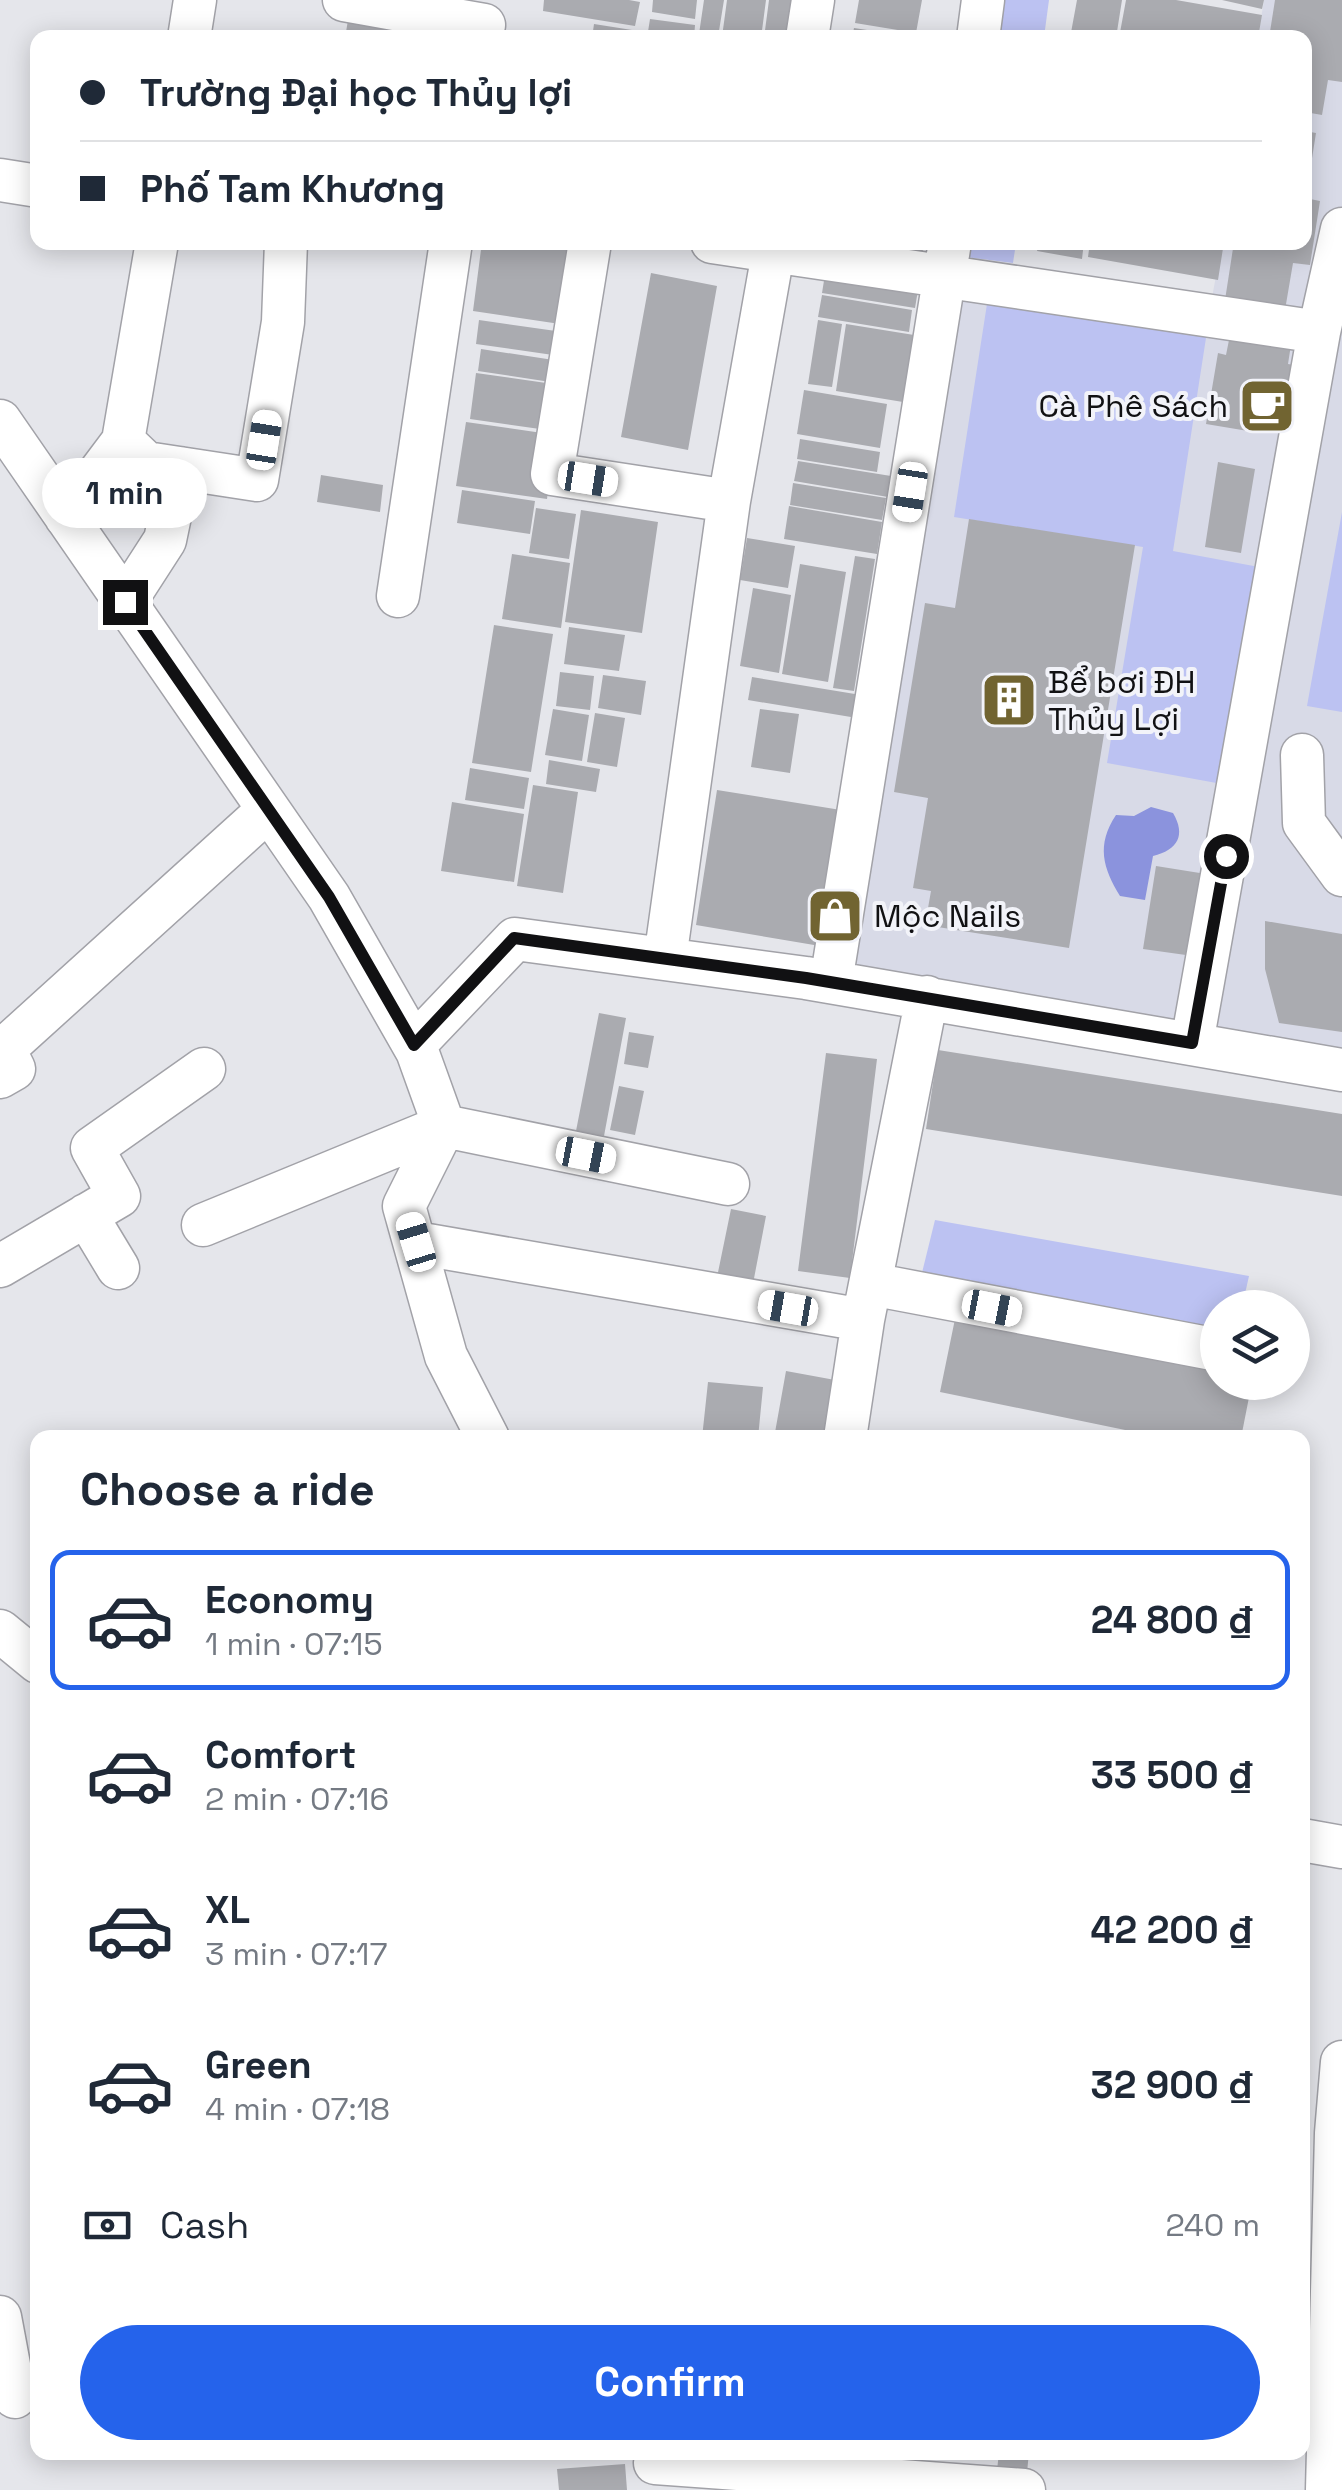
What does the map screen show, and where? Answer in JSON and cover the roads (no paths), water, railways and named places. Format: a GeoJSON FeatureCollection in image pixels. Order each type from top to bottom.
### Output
{"type":"FeatureCollection","features":[{"type":"Feature","properties":{"kind":"street"},"geometry":{"type":"LineString","coordinates":[[190,30],[195,0]]}},
{"type":"Feature","properties":{"kind":"street"},"geometry":{"type":"LineString","coordinates":[[344,0],[485,21]]}},
{"type":"Feature","properties":{"kind":"street"},"geometry":{"type":"LineString","coordinates":[[808,30],[813,0]]}},
{"type":"Feature","properties":{"kind":"street"},"geometry":{"type":"LineString","coordinates":[[979,30],[983,0]]}},
{"type":"Feature","properties":{"kind":"street"},"geometry":{"type":"LineString","coordinates":[[0,180],[30,185]]}},
{"type":"Feature","properties":{"kind":"street"},"geometry":{"type":"LineString","coordinates":[[1192,1043],[1319,332],[1342,229]]}},
{"type":"Feature","properties":{"kind":"street"},"geometry":{"type":"LineString","coordinates":[[66,518],[123,441],[155,250]]}},
{"type":"Feature","properties":{"kind":"street"},"geometry":{"type":"LineString","coordinates":[[123,441],[146,463],[257,480],[284,322],[286,250]]}},
{"type":"Feature","properties":{"kind":"street"},"geometry":{"type":"LineString","coordinates":[[398,596],[450,250]]}},
{"type":"Feature","properties":{"kind":"street"},"geometry":{"type":"LineString","coordinates":[[589,250],[552,474],[729,501]]}},
{"type":"Feature","properties":{"kind":"street"},"geometry":{"type":"LineString","coordinates":[[665,958],[729,501],[773,250]]}},
{"type":"Feature","properties":{"kind":"street"},"geometry":{"type":"LineString","coordinates":[[818,250],[948,259],[1319,332]]}},
{"type":"Feature","properties":{"kind":"street"},"geometry":{"type":"LineString","coordinates":[[831,982],[948,259]]}},
{"type":"Feature","properties":{"kind":"street"},"geometry":{"type":"LineString","coordinates":[[0,421],[329,897],[414,1045],[444,1126],[404,1206],[446,1356],[484,1430]]}},
{"type":"Feature","properties":{"kind":"street"},"geometry":{"type":"LineString","coordinates":[[125,602],[165,540],[180,468]]}},
{"type":"Feature","properties":{"kind":"street"},"geometry":{"type":"LineString","coordinates":[[1302,756],[1304,823],[1342,875]]}},
{"type":"Feature","properties":{"kind":"street"},"geometry":{"type":"LineString","coordinates":[[2,1063],[268,810]]}},
{"type":"Feature","properties":{"kind":"street"},"geometry":{"type":"LineString","coordinates":[[414,1045],[514,938],[831,982],[1342,1070]]}},
{"type":"Feature","properties":{"kind":"street"},"geometry":{"type":"LineString","coordinates":[[846,1430],[867,1302],[928,998]]}},
{"type":"Feature","properties":{"kind":"street"},"geometry":{"type":"LineString","coordinates":[[0,1266],[119,1196],[92,1148],[204,1070]]}},
{"type":"Feature","properties":{"kind":"street"},"geometry":{"type":"LineString","coordinates":[[203,1225],[444,1126],[728,1184]]}},
{"type":"Feature","properties":{"kind":"street"},"geometry":{"type":"LineString","coordinates":[[86,1215],[118,1268]]}},
{"type":"Feature","properties":{"kind":"street"},"geometry":{"type":"LineString","coordinates":[[416,1242],[1200,1348]]}},
{"type":"Feature","properties":{"kind":"street"},"geometry":{"type":"LineString","coordinates":[[0,1631],[30,1655]]}},
{"type":"Feature","properties":{"kind":"street"},"geometry":{"type":"LineString","coordinates":[[1328,2490],[1336,2133],[1342,2062]]}},
{"type":"Feature","properties":{"kind":"street"},"geometry":{"type":"LineString","coordinates":[[0,2317],[14,2397]]}},
{"type":"Feature","properties":{"kind":"street"},"geometry":{"type":"LineString","coordinates":[[658,2468],[1024,2490]]}},
{"type":"Feature","properties":{"kind":"place","name":"Cà Phê Sách"},"geometry":{"type":"Point","coordinates":[1267,406]}},
{"type":"Feature","properties":{"kind":"place","name":"Bể bơi ĐH Thủy Lợi"},"geometry":{"type":"Point","coordinates":[1009,700]}},
{"type":"Feature","properties":{"kind":"place","name":"Mộc Nails"},"geometry":{"type":"Point","coordinates":[835,916]}}]}
